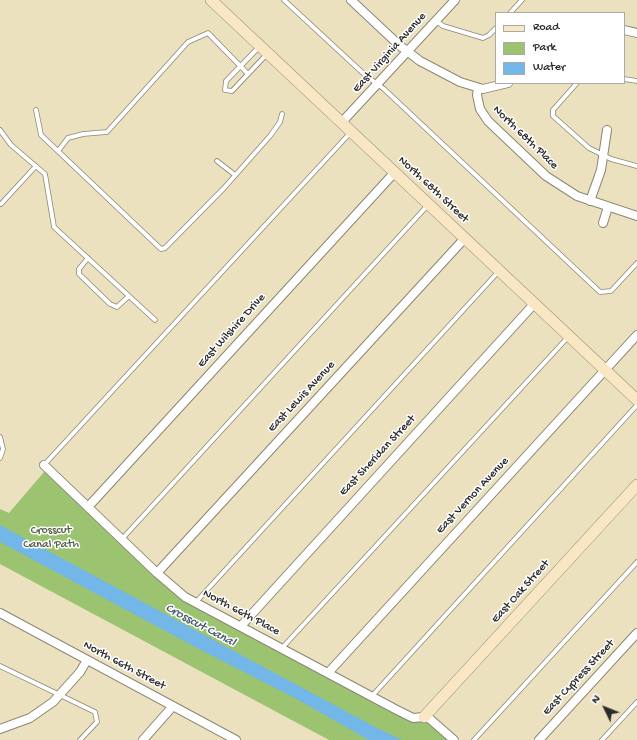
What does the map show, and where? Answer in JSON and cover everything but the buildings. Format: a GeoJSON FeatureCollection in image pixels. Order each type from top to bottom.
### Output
{"type":"FeatureCollection","features":[{"type":"Feature","properties":{"kind":"street","name":"North 68th Street"},"geometry":{"type":"LineString","coordinates":[[211,0],[637,400]]}},
{"type":"Feature","properties":{"kind":"street"},"geometry":{"type":"LineString","coordinates":[[351,0],[420,61],[460,82],[478,88],[491,88],[505,84]]}},
{"type":"Feature","properties":{"kind":"street","name":"East Virginia Avenue"},"geometry":{"type":"LineString","coordinates":[[342,122],[455,0]]}},
{"type":"Feature","properties":{"kind":"street"},"geometry":{"type":"LineString","coordinates":[[625,30],[637,33]]}},
{"type":"Feature","properties":{"kind":"street","name":"North 68th Place"},"geometry":{"type":"LineString","coordinates":[[478,88],[477,95],[480,109],[493,127],[546,176],[566,191],[590,201],[637,216]]}},
{"type":"Feature","properties":{"kind":"street"},"geometry":{"type":"LineString","coordinates":[[590,201],[601,170],[607,130]]}},
{"type":"Feature","properties":{"kind":"street","name":"East Wilshire Drive"},"geometry":{"type":"LineString","coordinates":[[88,506],[395,172]]}},
{"type":"Feature","properties":{"kind":"street"},"geometry":{"type":"LineString","coordinates":[[603,223],[608,207]]}},
{"type":"Feature","properties":{"kind":"street","name":"East Lewis Avenue"},"geometry":{"type":"LineString","coordinates":[[157,573],[465,238]]}},
{"type":"Feature","properties":{"kind":"street","name":"East Sheridan Street"},"geometry":{"type":"LineString","coordinates":[[240,626],[534,304]]}},
{"type":"Feature","properties":{"kind":"street","name":"East Vernon Avenue"},"geometry":{"type":"LineString","coordinates":[[328,673],[637,335]]}},
{"type":"Feature","properties":{"kind":"street","name":"North 66th Place"},"geometry":{"type":"LineString","coordinates":[[44,465],[177,591],[195,603],[413,718],[424,717],[435,722],[454,740]]}},
{"type":"Feature","properties":{"kind":"street","name":"East Oak Street"},"geometry":{"type":"LineString","coordinates":[[424,717],[637,484]]}},
{"type":"Feature","properties":{"kind":"street","name":"North 66th Street"},"geometry":{"type":"LineString","coordinates":[[0,613],[236,740]]}},
{"type":"Feature","properties":{"kind":"street","name":"East Cypress Street"},"geometry":{"type":"LineString","coordinates":[[538,740],[637,633]]}},
{"type":"Feature","properties":{"kind":"street"},"geometry":{"type":"LineString","coordinates":[[0,728],[30,718],[53,702],[80,672],[87,660]]}},
{"type":"Feature","properties":{"kind":"street"},"geometry":{"type":"LineString","coordinates":[[143,740],[173,706]]}},
{"type":"Feature","properties":{"kind":"lane"},"geometry":{"type":"LineString","coordinates":[[284,0],[365,75],[378,84],[600,292],[611,291],[637,263]]}},
{"type":"Feature","properties":{"kind":"lane"},"geometry":{"type":"LineString","coordinates":[[511,12],[522,0]]}},
{"type":"Feature","properties":{"kind":"lane"},"geometry":{"type":"LineString","coordinates":[[436,21],[443,26],[483,38],[495,29]]}},
{"type":"Feature","properties":{"kind":"lane"},"geometry":{"type":"LineString","coordinates":[[58,151],[68,138],[83,134],[107,132],[188,42],[208,33],[248,74]]}},
{"type":"Feature","properties":{"kind":"lane"},"geometry":{"type":"LineString","coordinates":[[264,50],[248,74],[232,90],[226,90],[226,81],[240,66],[264,50]]}},
{"type":"Feature","properties":{"kind":"lane"},"geometry":{"type":"LineString","coordinates":[[625,78],[637,81]]}},
{"type":"Feature","properties":{"kind":"lane"},"geometry":{"type":"LineString","coordinates":[[576,84],[553,110],[552,116],[577,139],[604,156],[611,160],[637,166]]}},
{"type":"Feature","properties":{"kind":"lane"},"geometry":{"type":"LineString","coordinates":[[36,110],[41,135],[161,249],[165,248],[270,136],[280,122],[282,114]]}},
{"type":"Feature","properties":{"kind":"lane"},"geometry":{"type":"LineString","coordinates":[[0,130],[11,145],[45,174],[54,227],[156,320]]}},
{"type":"Feature","properties":{"kind":"lane"},"geometry":{"type":"LineString","coordinates":[[44,465],[352,131]]}},
{"type":"Feature","properties":{"kind":"lane"},"geometry":{"type":"LineString","coordinates":[[217,161],[235,175]]}},
{"type":"Feature","properties":{"kind":"lane"},"geometry":{"type":"LineString","coordinates":[[1,204],[36,166]]}},
{"type":"Feature","properties":{"kind":"lane"},"geometry":{"type":"LineString","coordinates":[[122,540],[429,204]]}},
{"type":"Feature","properties":{"kind":"lane"},"geometry":{"type":"LineString","coordinates":[[88,258],[79,269],[79,274],[110,304],[117,307],[129,296]]}},
{"type":"Feature","properties":{"kind":"lane"},"geometry":{"type":"LineString","coordinates":[[195,603],[499,270]]}},
{"type":"Feature","properties":{"kind":"lane"},"geometry":{"type":"LineString","coordinates":[[282,648],[569,336]]}},
{"type":"Feature","properties":{"kind":"lane"},"geometry":{"type":"LineString","coordinates":[[372,696],[637,405]]}},
{"type":"Feature","properties":{"kind":"lane"},"geometry":{"type":"LineString","coordinates":[[0,437],[3,449],[0,458]]}},
{"type":"Feature","properties":{"kind":"lane"},"geometry":{"type":"LineString","coordinates":[[474,740],[637,562]]}},
{"type":"Feature","properties":{"kind":"lane"},"geometry":{"type":"LineString","coordinates":[[0,666],[58,696],[95,712],[97,722],[80,740]]}},
{"type":"Feature","properties":{"kind":"lane"},"geometry":{"type":"LineString","coordinates":[[602,740],[637,702]]}},
{"type":"Feature","properties":{"kind":"green space","name":"Crosscut Canal Path"},"geometry":{"type":"Polygon","coordinates":[[[44,465],[177,591],[395,709],[424,717],[454,740],[329,740],[0,564],[0,509],[9,513],[44,472],[44,465]]]}},
{"type":"Feature","properties":{"kind":"water"},"geometry":{"type":"Polygon","coordinates":[[[0,525],[375,727],[402,740],[369,740],[293,697],[197,648],[0,542],[0,525]]]}},
{"type":"Feature","properties":{"kind":"water label","name":"Crosscut Canal"},"geometry":{"type":"Point","coordinates":[200,626]}}]}
